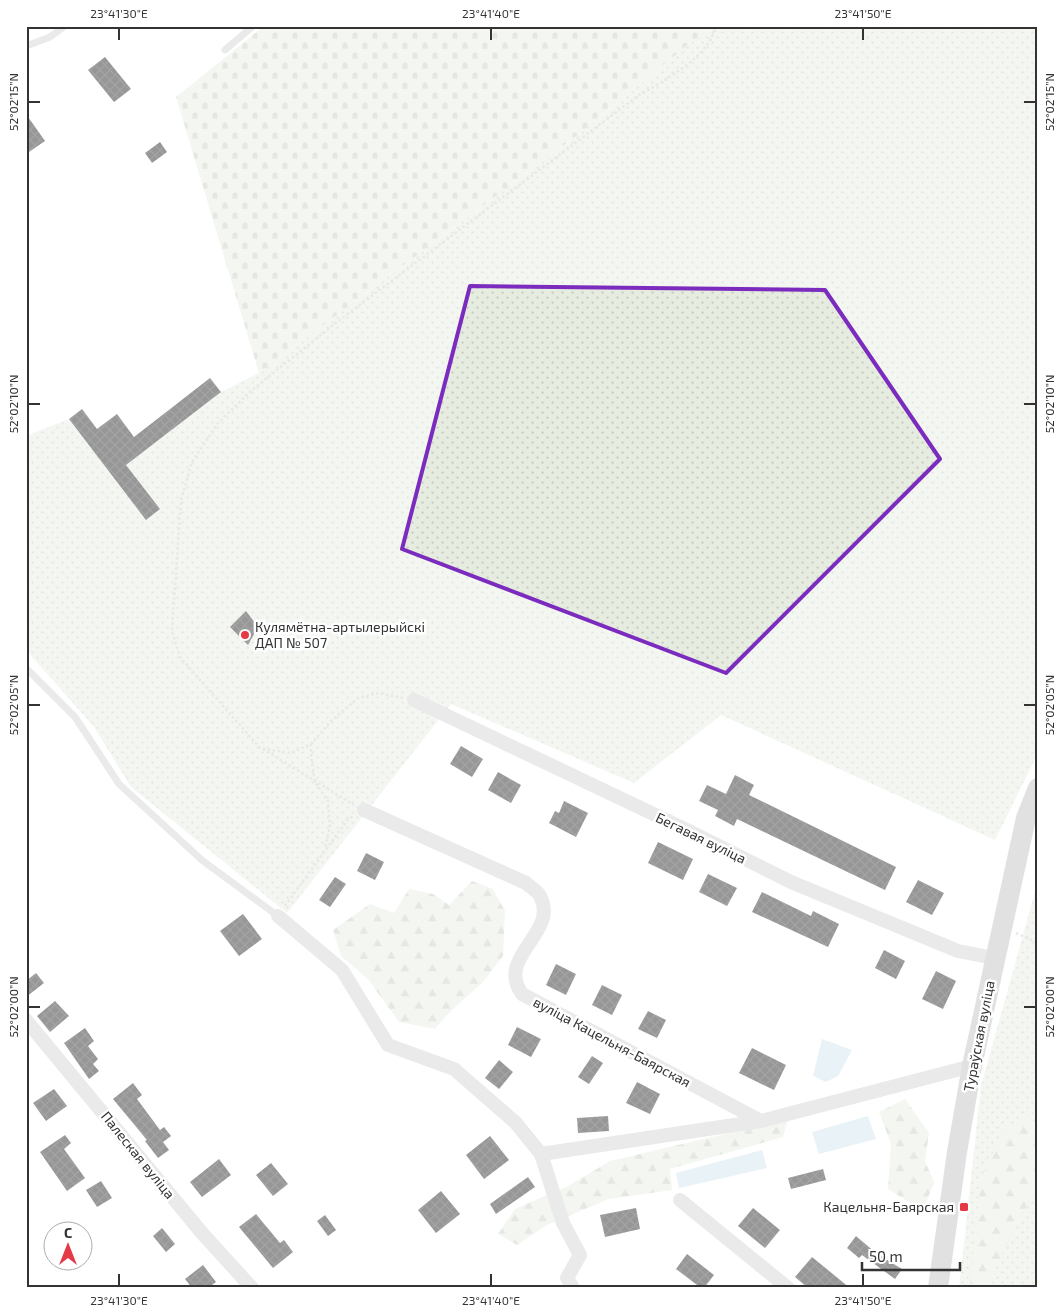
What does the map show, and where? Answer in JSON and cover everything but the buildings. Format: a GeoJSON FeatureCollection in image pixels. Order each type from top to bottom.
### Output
{"type":"FeatureCollection","features":[{"type":"Feature","properties":{"kind":"street","name":"Бегавая вуліца"},"geometry":{"type":"LineString","coordinates":[[414,700],[791,882],[958,952],[994,958]]}},
{"type":"Feature","properties":{"kind":"street","name":"Тураўская вуліца"},"geometry":{"type":"LineString","coordinates":[[938,1288],[957,1152],[972,1066],[1026,818],[1038,788]]}},
{"type":"Feature","properties":{"kind":"street","name":"вуліца Кацельня-Баярская"},"geometry":{"type":"LineString","coordinates":[[364,810],[526,883],[540,895],[544,906],[543,922],[514,971],[515,984],[522,994],[761,1121]]}},
{"type":"Feature","properties":{"kind":"street"},"geometry":{"type":"LineString","coordinates":[[278,916],[342,970],[388,1045],[454,1069],[515,1122],[542,1154],[563,1223],[580,1255],[567,1278],[574,1288]]}},
{"type":"Feature","properties":{"kind":"street","name":"Палеская вуліца"},"geometry":{"type":"LineString","coordinates":[[26,1020],[202,1233],[252,1288]]}},
{"type":"Feature","properties":{"kind":"street"},"geometry":{"type":"LineString","coordinates":[[542,1154],[761,1121],[972,1066]]}},
{"type":"Feature","properties":{"kind":"street"},"geometry":{"type":"LineString","coordinates":[[680,1200],[788,1288]]}},
{"type":"Feature","properties":{"kind":"lane"},"geometry":{"type":"LineString","coordinates":[[26,46],[50,37],[65,26]]}},
{"type":"Feature","properties":{"kind":"lane"},"geometry":{"type":"LineString","coordinates":[[225,50],[253,26]]}},
{"type":"Feature","properties":{"kind":"lane"},"geometry":{"type":"LineString","coordinates":[[26,668],[75,717],[119,784],[204,861],[278,916]]}},
{"type":"Feature","properties":{"kind":"path"},"geometry":{"type":"LineString","coordinates":[[364,810],[260,748],[180,657],[172,631],[181,500],[192,462],[218,423],[252,390],[337,322],[631,100],[676,73],[701,51],[714,35],[716,26]]}},
{"type":"Feature","properties":{"kind":"path"},"geometry":{"type":"LineString","coordinates":[[260,748],[291,753],[311,744],[332,721],[358,698],[379,692],[414,700]]}},
{"type":"Feature","properties":{"kind":"path"},"geometry":{"type":"LineString","coordinates":[[311,744],[310,757],[315,782],[328,801],[330,827],[325,849]]}},
{"type":"Feature","properties":{"kind":"path"},"geometry":{"type":"LineString","coordinates":[[278,916],[348,819],[364,810]]}},
{"type":"Feature","properties":{"kind":"path"},"geometry":{"type":"LineString","coordinates":[[1002,926],[1038,943]]}},
{"type":"Feature","properties":{"kind":"highlighted area"},"geometry":{"type":"Polygon","coordinates":[[[470,286],[825,290],[940,459],[726,673],[402,549],[470,286]]]}},
{"type":"Feature","properties":{"kind":"green space"},"geometry":{"type":"Polygon","coordinates":[[[264,26],[711,26],[579,134],[259,373],[176,97],[264,26]]]}},
{"type":"Feature","properties":{"kind":"green space"},"geometry":{"type":"Polygon","coordinates":[[[711,26],[1038,26],[1038,753],[995,840],[721,715],[634,783],[451,704],[287,913],[131,787],[94,727],[26,650],[26,436],[69,419],[147,520],[160,509],[126,465],[221,392],[259,373],[579,134],[711,26]]]}},
{"type":"Feature","properties":{"kind":"green space"},"geometry":{"type":"Polygon","coordinates":[[[472,881],[493,889],[505,911],[503,956],[483,982],[450,1012],[435,1029],[399,1022],[368,979],[341,956],[333,930],[370,904],[394,913],[409,889],[433,894],[449,905],[472,881]]]}},
{"type":"Feature","properties":{"kind":"green space"},"geometry":{"type":"Polygon","coordinates":[[[1038,881],[1038,1288],[959,1288],[981,1086],[1038,881]]]}},
{"type":"Feature","properties":{"kind":"green space"},"geometry":{"type":"Polygon","coordinates":[[[905,1099],[929,1133],[925,1161],[934,1182],[923,1211],[888,1189],[891,1144],[879,1112],[905,1099]]]}},
{"type":"Feature","properties":{"kind":"green space"},"geometry":{"type":"Polygon","coordinates":[[[1038,1112],[1038,1183],[994,1270],[992,1288],[970,1288],[981,1179],[1004,1128],[1038,1112]]]}},
{"type":"Feature","properties":{"kind":"green space"},"geometry":{"type":"Polygon","coordinates":[[[788,1119],[783,1137],[670,1169],[672,1190],[609,1199],[547,1225],[517,1245],[498,1234],[515,1209],[570,1185],[610,1161],[788,1119]]]}},
{"type":"Feature","properties":{"kind":"water"},"geometry":{"type":"Polygon","coordinates":[[[822,1039],[852,1050],[838,1076],[826,1082],[813,1076],[822,1039]]]}},
{"type":"Feature","properties":{"kind":"water"},"geometry":{"type":"Polygon","coordinates":[[[868,1116],[876,1139],[819,1154],[812,1132],[868,1116]]]}},
{"type":"Feature","properties":{"kind":"water"},"geometry":{"type":"Polygon","coordinates":[[[762,1150],[767,1168],[679,1188],[676,1173],[762,1150]]]}},
{"type":"Feature","properties":{"kind":"place","name":"Кулямётна-артылерыйскі ДАП № 507"},"geometry":{"type":"Point","coordinates":[245,635]}},
{"type":"Feature","properties":{"kind":"place","name":"Кацельня-Баярская"},"geometry":{"type":"Point","coordinates":[964,1207]}}]}
